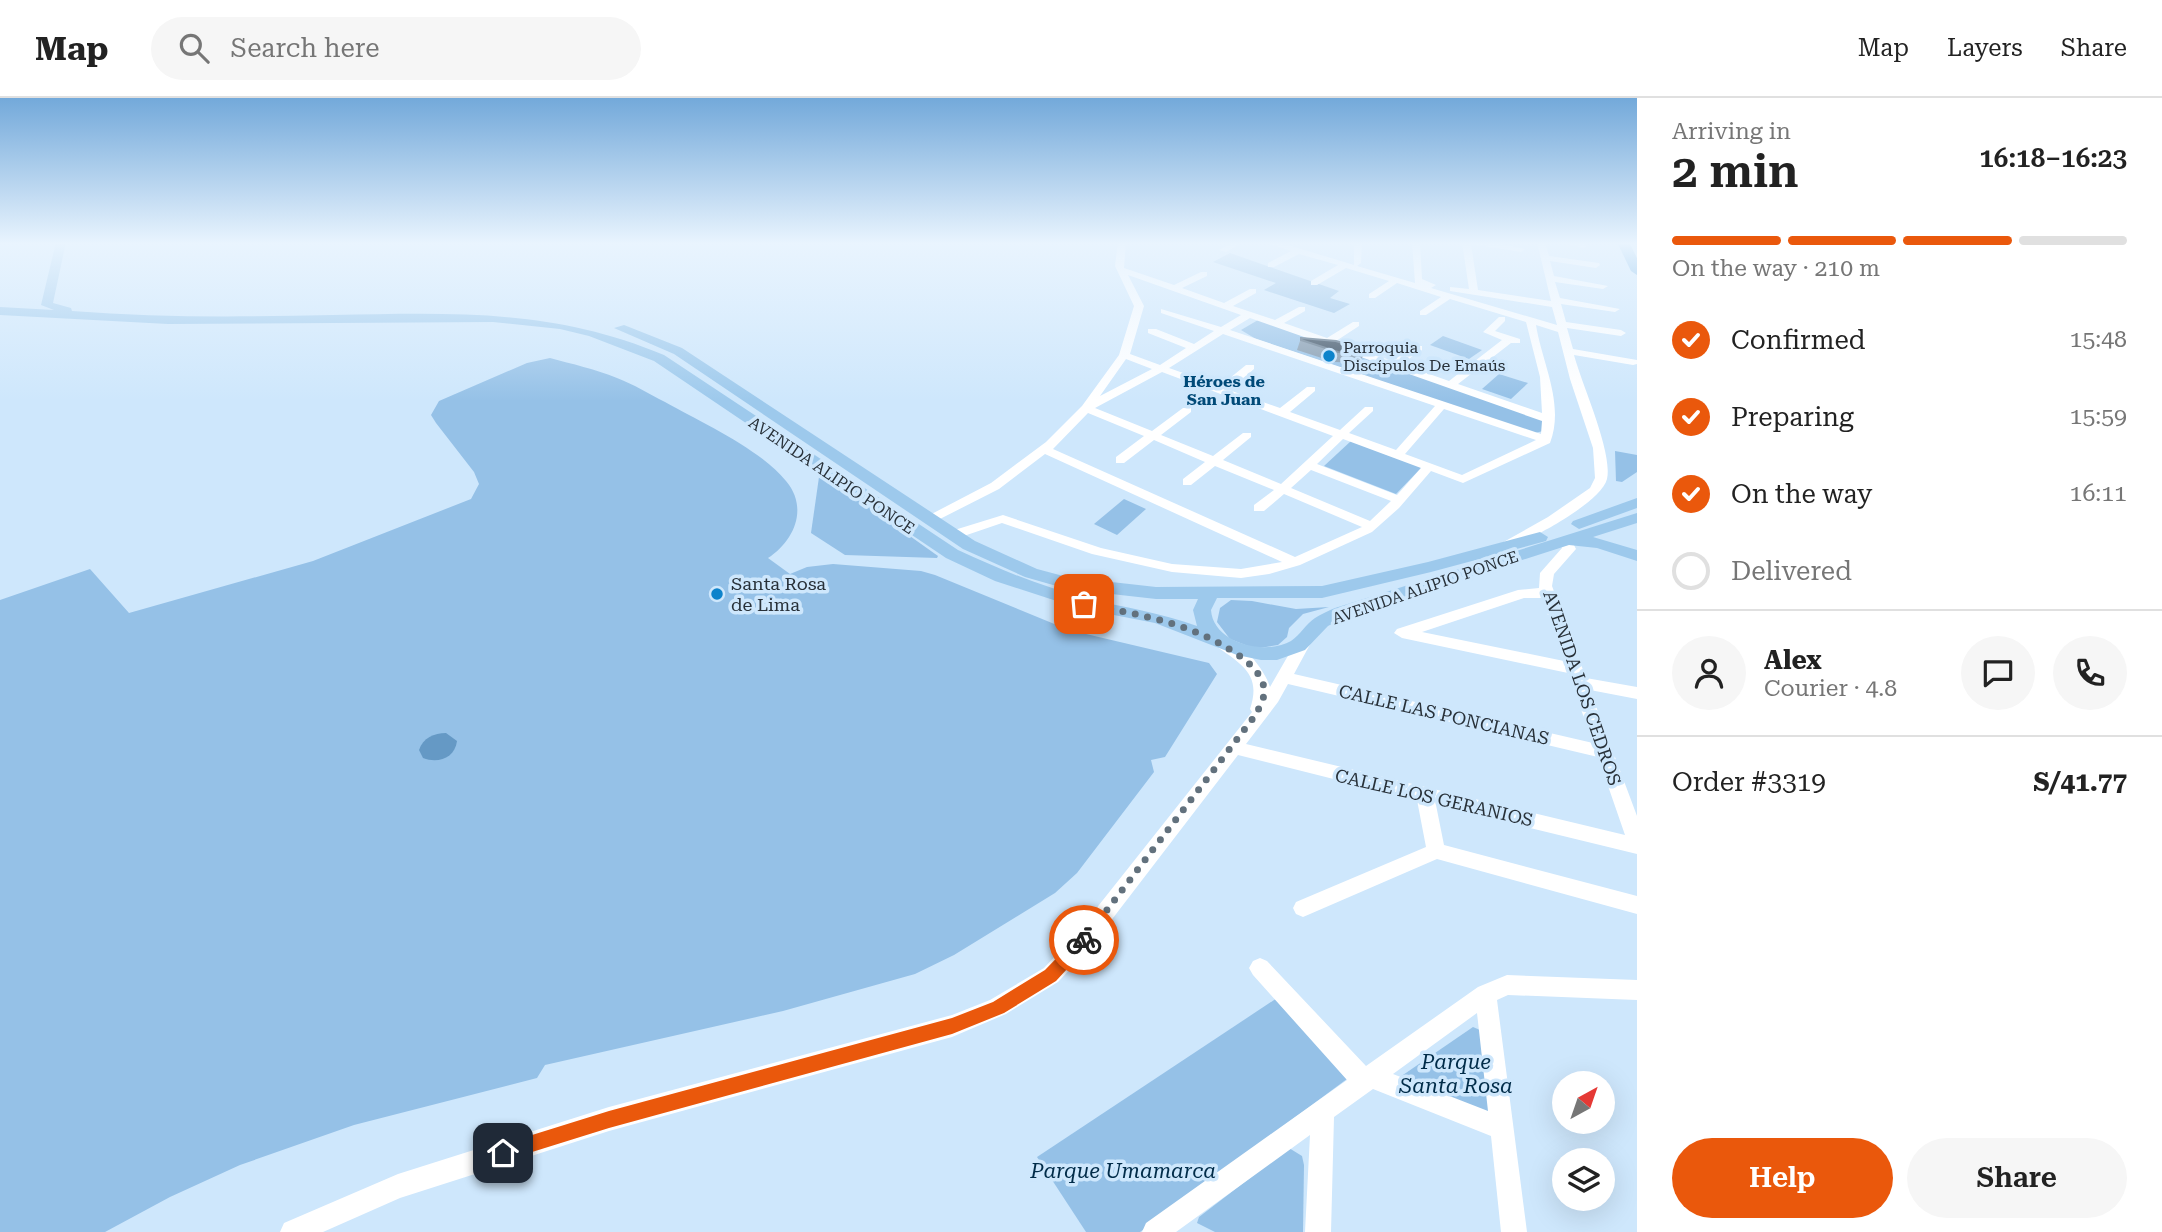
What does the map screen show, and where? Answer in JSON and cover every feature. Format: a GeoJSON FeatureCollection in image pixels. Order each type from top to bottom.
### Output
{"type":"FeatureCollection","features":[{"type":"Feature","properties":{"kind":"main road"},"geometry":{"type":"LineString","coordinates":[[0,310],[38,295]]}},
{"type":"Feature","properties":{"kind":"main road","name":"AVENIDA ALIPIO PONCE"},"geometry":{"type":"LineString","coordinates":[[48,295],[47,305],[51,308],[160,315],[433,309],[540,310],[612,325],[678,351],[953,536],[998,559],[1067,583],[1156,593],[1322,592],[1431,567],[1507,544],[1553,534],[1637,503]]}},
{"type":"Feature","properties":{"kind":"main road","name":"AVENIDA ALIPIO PONCE"},"geometry":{"type":"LineString","coordinates":[[0,310],[190,321],[519,319],[548,322],[610,337],[659,358],[910,528],[970,564],[1084,604],[1158,618],[1244,650],[1277,653],[1298,645],[1332,616],[1637,519]]}},
{"type":"Feature","properties":{"kind":"main road"},"geometry":{"type":"LineString","coordinates":[[659,358],[678,351]]}},
{"type":"Feature","properties":{"kind":"main road"},"geometry":{"type":"LineString","coordinates":[[1566,540],[1599,543],[1637,556]]}},
{"type":"Feature","properties":{"kind":"main road"},"geometry":{"type":"LineString","coordinates":[[1213,592],[1201,606],[1201,614],[1204,624],[1220,642]]}},
{"type":"Feature","properties":{"kind":"street"},"geometry":{"type":"LineString","coordinates":[[953,536],[990,506],[1086,408],[1124,355],[1139,306],[1134,295]]}},
{"type":"Feature","properties":{"kind":"street"},"geometry":{"type":"LineString","coordinates":[[1194,295],[1548,418]]}},
{"type":"Feature","properties":{"kind":"street"},"geometry":{"type":"LineString","coordinates":[[1225,306],[1244,295]]}},
{"type":"Feature","properties":{"kind":"street"},"geometry":{"type":"LineString","coordinates":[[1444,295],[1531,321],[1621,333]]}},
{"type":"Feature","properties":{"kind":"street"},"geometry":{"type":"LineString","coordinates":[[1496,295],[1615,309]]}},
{"type":"Feature","properties":{"kind":"street"},"geometry":{"type":"LineString","coordinates":[[1507,544],[1553,520],[1595,490],[1601,478],[1598,448],[1554,295]]}},
{"type":"Feature","properties":{"kind":"street"},"geometry":{"type":"LineString","coordinates":[[1423,313],[1448,296]]}},
{"type":"Feature","properties":{"kind":"street"},"geometry":{"type":"LineString","coordinates":[[1276,324],[1302,309]]}},
{"type":"Feature","properties":{"kind":"street"},"geometry":{"type":"LineString","coordinates":[[1164,312],[1546,440]]}},
{"type":"Feature","properties":{"kind":"street"},"geometry":{"type":"LineString","coordinates":[[1086,408],[1160,369],[1249,314]]}},
{"type":"Feature","properties":{"kind":"street"},"geometry":{"type":"LineString","coordinates":[[1502,319],[1488,332],[1508,340],[1533,342]]}},
{"type":"Feature","properties":{"kind":"street"},"geometry":{"type":"LineString","coordinates":[[1531,321],[1533,342],[1543,368],[1548,418],[1546,440]]}},
{"type":"Feature","properties":{"kind":"street"},"geometry":{"type":"LineString","coordinates":[[1328,342],[1356,324]]}},
{"type":"Feature","properties":{"kind":"street"},"geometry":{"type":"LineString","coordinates":[[1152,331],[1195,348]]}},
{"type":"Feature","properties":{"kind":"street"},"geometry":{"type":"LineString","coordinates":[[1450,385],[1508,340]]}},
{"type":"Feature","properties":{"kind":"street"},"geometry":{"type":"LineString","coordinates":[[1393,365],[1418,348]]}},
{"type":"Feature","properties":{"kind":"street"},"geometry":{"type":"LineString","coordinates":[[1568,351],[1633,362]]}},
{"type":"Feature","properties":{"kind":"street"},"geometry":{"type":"LineString","coordinates":[[1124,355],[1463,479],[1546,440]]}},
{"type":"Feature","properties":{"kind":"street"},"geometry":{"type":"LineString","coordinates":[[1221,391],[1250,367]]}},
{"type":"Feature","properties":{"kind":"street"},"geometry":{"type":"LineString","coordinates":[[1281,413],[1311,388]]}},
{"type":"Feature","properties":{"kind":"street"},"geometry":{"type":"LineString","coordinates":[[1397,456],[1442,405]]}},
{"type":"Feature","properties":{"kind":"street"},"geometry":{"type":"LineString","coordinates":[[1086,408],[1372,526]]}},
{"type":"Feature","properties":{"kind":"street"},"geometry":{"type":"LineString","coordinates":[[1259,508],[1310,465],[1369,409]]}},
{"type":"Feature","properties":{"kind":"street"},"geometry":{"type":"LineString","coordinates":[[1119,460],[1187,410]]}},
{"type":"Feature","properties":{"kind":"street"},"geometry":{"type":"LineString","coordinates":[[1187,482],[1247,435]]}},
{"type":"Feature","properties":{"kind":"street"},"geometry":{"type":"LineString","coordinates":[[1044,449],[1295,562]]}},
{"type":"Feature","properties":{"kind":"street"},"geometry":{"type":"LineString","coordinates":[[1310,465],[1399,500]]}},
{"type":"Feature","properties":{"kind":"street"},"geometry":{"type":"LineString","coordinates":[[929,519],[990,506],[1030,530],[1149,564],[1222,572],[1268,571],[1295,562],[1372,526],[1427,468]]}},
{"type":"Feature","properties":{"kind":"street","name":"AVENIDA LOS CEDROS"},"geometry":{"type":"LineString","coordinates":[[1566,540],[1569,549],[1547,573],[1545,586],[1637,844]]}},
{"type":"Feature","properties":{"kind":"street"},"geometry":{"type":"LineString","coordinates":[[1548,593],[1523,593],[1402,633],[1577,675],[1637,693]]}},
{"type":"Feature","properties":{"kind":"street"},"geometry":{"type":"LineString","coordinates":[[293,1232],[398,1186],[451,1169],[609,1119],[952,1026],[998,1007],[1051,975],[1083,941],[1254,717],[1272,698],[1306,637]]}},
{"type":"Feature","properties":{"kind":"street"},"geometry":{"type":"LineString","coordinates":[[1220,642],[1246,661],[1263,683],[1264,693],[1254,717]]}},
{"type":"Feature","properties":{"kind":"street","name":"CALLE LAS PONCIANAS"},"geometry":{"type":"LineString","coordinates":[[1284,677],[1604,752]]}},
{"type":"Feature","properties":{"kind":"street","name":"CALLE LOS GERANIOS"},"geometry":{"type":"LineString","coordinates":[[1233,746],[1258,755],[1425,796],[1637,844]]}},
{"type":"Feature","properties":{"kind":"street"},"geometry":{"type":"LineString","coordinates":[[1425,796],[1436,851]]}},
{"type":"Feature","properties":{"kind":"street"},"geometry":{"type":"LineString","coordinates":[[1303,908],[1436,851],[1637,905]]}},
{"type":"Feature","properties":{"kind":"street"},"geometry":{"type":"LineString","coordinates":[[1260,968],[1368,1079],[1503,1129]]}},
{"type":"Feature","properties":{"kind":"street"},"geometry":{"type":"LineString","coordinates":[[1155,1232],[1486,994],[1507,985],[1637,990]]}},
{"type":"Feature","properties":{"kind":"street"},"geometry":{"type":"LineString","coordinates":[[1486,994],[1514,1232]]}},
{"type":"Feature","properties":{"kind":"street"},"geometry":{"type":"LineString","coordinates":[[1318,1232],[1323,1109]]}},
{"type":"Feature","properties":{"kind":"green space"},"geometry":{"type":"Polygon","coordinates":[[[1279,295],[1334,295],[1330,298],[1350,304],[1334,313],[1279,295]]]}},
{"type":"Feature","properties":{"kind":"green space"},"geometry":{"type":"Polygon","coordinates":[[[1258,320],[1543,420],[1543,431],[1535,433],[1256,339],[1241,330],[1258,320]]]}},
{"type":"Feature","properties":{"kind":"green space"},"geometry":{"type":"Polygon","coordinates":[[[1443,336],[1482,350],[1469,359],[1430,345],[1443,336]]]}},
{"type":"Feature","properties":{"kind":"green space"},"geometry":{"type":"Polygon","coordinates":[[[550,358],[623,380],[729,437],[775,469],[793,491],[797,513],[785,543],[768,558],[790,574],[807,567],[833,564],[921,571],[1069,630],[1209,663],[1217,674],[1165,757],[1151,760],[1154,772],[1077,873],[1055,893],[954,955],[915,974],[783,1011],[545,1065],[537,1078],[354,1125],[240,1165],[170,1197],[105,1232],[0,1232],[0,600],[90,569],[129,613],[313,561],[471,499],[479,484],[474,472],[431,415],[439,401],[527,363],[550,358]]]}},
{"type":"Feature","properties":{"kind":"green space"},"geometry":{"type":"Polygon","coordinates":[[[1499,374],[1528,383],[1511,399],[1482,389],[1499,374]]]}},
{"type":"Feature","properties":{"kind":"green space"},"geometry":{"type":"Polygon","coordinates":[[[1351,441],[1422,467],[1396,494],[1324,466],[1351,441]]]}},
{"type":"Feature","properties":{"kind":"green space"},"geometry":{"type":"Polygon","coordinates":[[[1615,451],[1637,455],[1637,472],[1622,482],[1616,481],[1615,451]]]}},
{"type":"Feature","properties":{"kind":"green space"},"geometry":{"type":"Polygon","coordinates":[[[824,475],[938,556],[937,558],[845,555],[811,533],[819,477],[824,475]]]}},
{"type":"Feature","properties":{"kind":"green space"},"geometry":{"type":"Polygon","coordinates":[[[1124,499],[1146,509],[1117,535],[1094,524],[1124,499]]]}},
{"type":"Feature","properties":{"kind":"green space"},"geometry":{"type":"Polygon","coordinates":[[[1231,600],[1296,609],[1329,607],[1303,614],[1289,628],[1287,637],[1278,645],[1253,648],[1230,639],[1217,622],[1220,608],[1231,600]]]}},
{"type":"Feature","properties":{"kind":"green space","name":"Parque Umamarca"},"geometry":{"type":"Polygon","coordinates":[[[1277,998],[1351,1076],[1140,1232],[1086,1232],[1037,1157],[1277,998]]]}},
{"type":"Feature","properties":{"kind":"green space","name":"Parque Santa Rosa"},"geometry":{"type":"Polygon","coordinates":[[[1473,1027],[1480,1030],[1489,1111],[1487,1116],[1400,1077],[1473,1027]]]}},
{"type":"Feature","properties":{"kind":"green space"},"geometry":{"type":"Polygon","coordinates":[[[1289,1148],[1302,1156],[1304,1165],[1303,1232],[1215,1232],[1197,1223],[1199,1217],[1289,1148]]]}},
{"type":"Feature","properties":{"kind":"shaded area"},"geometry":{"type":"Polygon","coordinates":[[[446,733],[457,741],[453,752],[440,760],[423,758],[419,750],[423,742],[433,735],[446,733]]]}},
{"type":"Feature","properties":{"kind":"building"},"geometry":{"type":"Polygon","coordinates":[[[1301,338],[1336,341],[1365,350],[1364,353],[1338,352],[1301,338]]]}},
{"type":"Feature","properties":{"kind":"way so far"},"geometry":{"type":"LineString","coordinates":[[1084,604],[1158,618],[1200,632],[1220,642],[1246,661],[1263,683],[1264,693],[1254,717],[1084,940]]}},
{"type":"Feature","properties":{"kind":"place","name":"Parroquia Discípulos De Emaús"},"geometry":{"type":"Point","coordinates":[1329,356]}},
{"type":"Feature","properties":{"kind":"place","name":"Santa Rosa de Lima"},"geometry":{"type":"Point","coordinates":[717,594]}},
{"type":"Feature","properties":{"kind":"district","name":"Héroes de San Juan"},"geometry":{"type":"Point","coordinates":[1224,390]}},
{"type":"Feature","properties":{"kind":"route"},"geometry":{"type":"LineString","coordinates":[[503,1153],[609,1119],[952,1026],[998,1007],[1051,975],[1084,940]]}}]}
